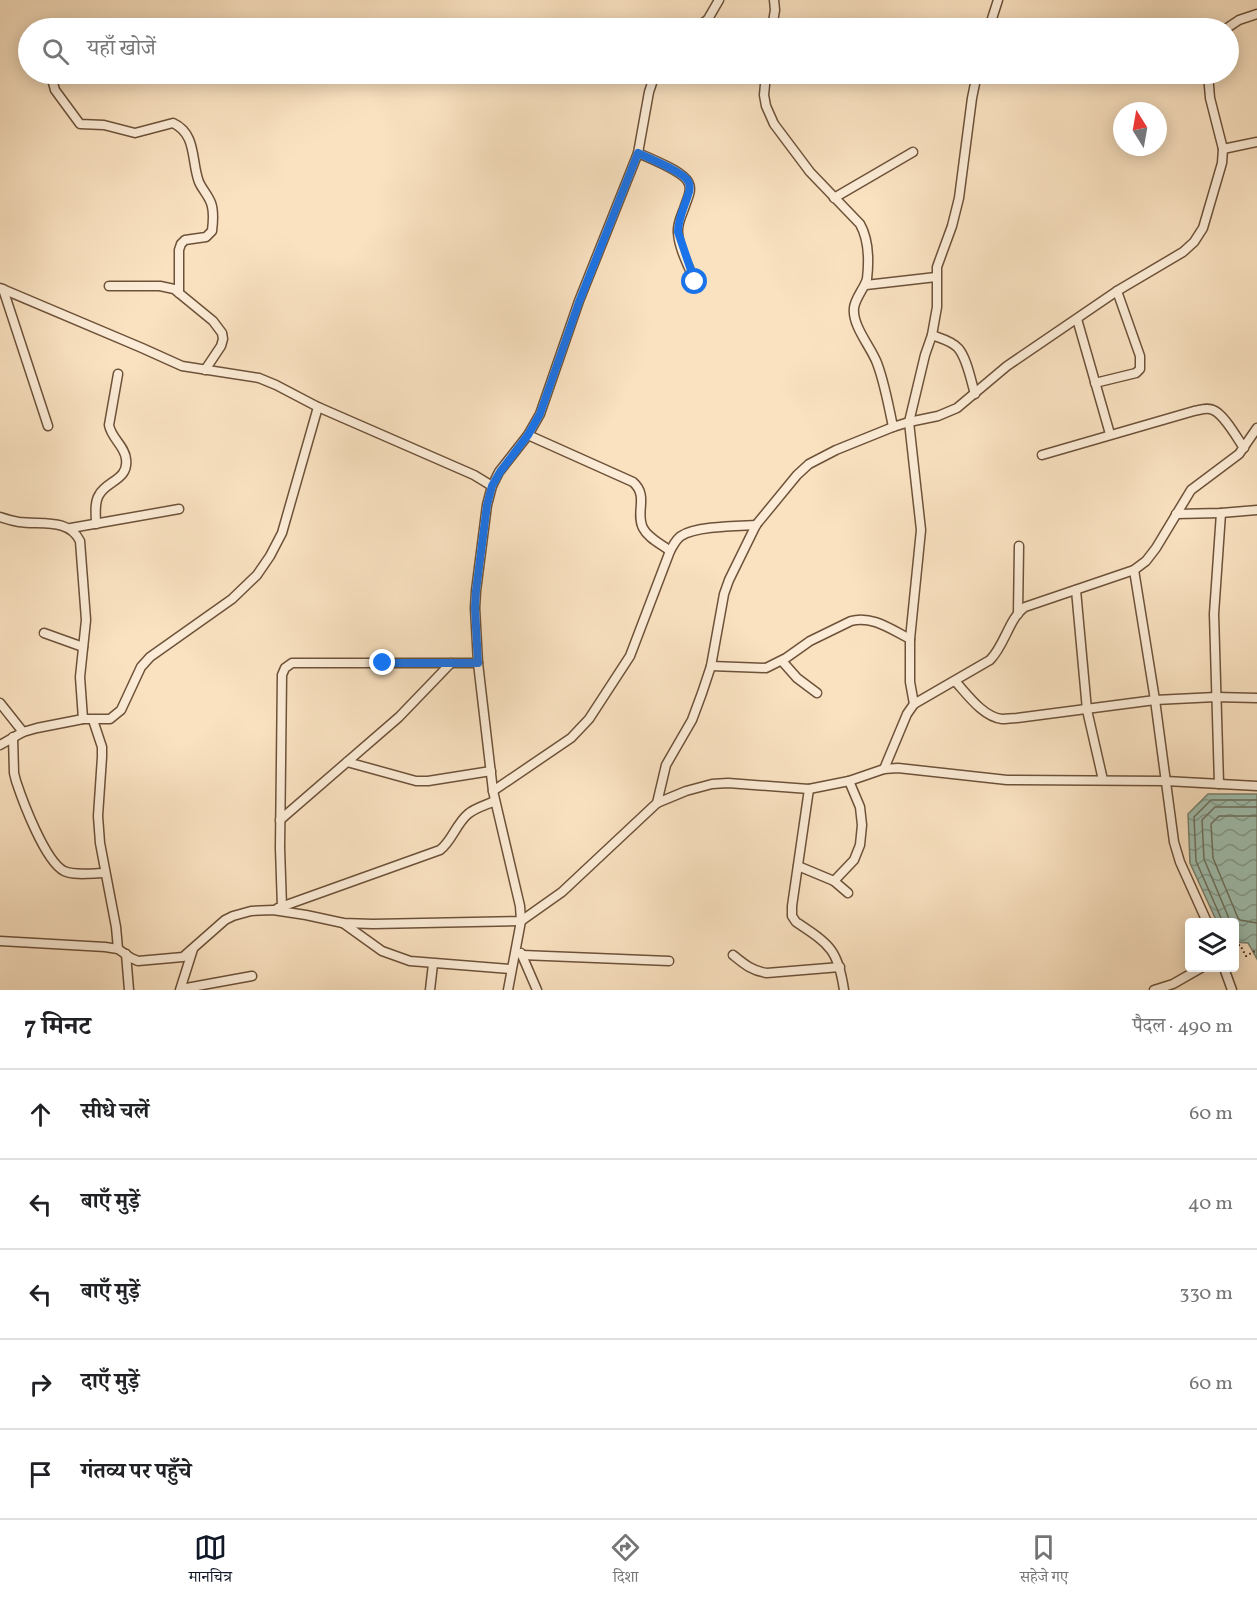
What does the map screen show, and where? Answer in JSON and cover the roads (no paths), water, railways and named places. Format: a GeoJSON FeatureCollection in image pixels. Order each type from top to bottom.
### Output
{"type":"FeatureCollection","features":[{"type":"Feature","properties":{"kind":"street"},"geometry":{"type":"LineString","coordinates":[[709,18],[719,0]]}},
{"type":"Feature","properties":{"kind":"street"},"geometry":{"type":"LineString","coordinates":[[774,0],[774,18]]}},
{"type":"Feature","properties":{"kind":"street"},"geometry":{"type":"LineString","coordinates":[[992,18],[998,0]]}},
{"type":"Feature","properties":{"kind":"street"},"geometry":{"type":"LineString","coordinates":[[1239,20],[1257,14]]}},
{"type":"Feature","properties":{"kind":"street"},"geometry":{"type":"LineString","coordinates":[[53,84],[76,122],[80,124],[104,125],[135,133],[173,123],[178,125],[190,139],[198,179],[212,206],[213,227],[207,237],[189,238],[181,244],[179,293]]}},
{"type":"Feature","properties":{"kind":"street"},"geometry":{"type":"LineString","coordinates":[[508,990],[521,921],[517,891],[493,791],[478,663],[475,608],[487,505],[492,486],[500,472],[528,435],[540,414],[579,302],[638,153],[652,84]]}},
{"type":"Feature","properties":{"kind":"street"},"geometry":{"type":"LineString","coordinates":[[765,84],[766,106],[774,124],[810,172],[860,224],[864,232],[868,274],[866,285],[857,298],[854,308],[855,319],[877,364],[893,427]]}},
{"type":"Feature","properties":{"kind":"street"},"geometry":{"type":"LineString","coordinates":[[914,704],[910,682],[910,639],[921,531],[909,422],[932,334],[937,307],[936,277],[940,257],[952,226],[959,198],[975,84]]}},
{"type":"Feature","properties":{"kind":"street"},"geometry":{"type":"LineString","coordinates":[[657,803],[666,765],[694,713],[711,666],[724,594],[756,525],[809,464],[836,450],[893,427],[948,413],[975,394],[1007,366],[1117,291],[1183,252],[1194,242],[1208,214],[1222,163],[1223,149],[1210,98],[1209,84]]}},
{"type":"Feature","properties":{"kind":"street"},"geometry":{"type":"LineString","coordinates":[[1223,149],[1257,142]]}},
{"type":"Feature","properties":{"kind":"street"},"geometry":{"type":"LineString","coordinates":[[834,198],[913,152]]}},
{"type":"Feature","properties":{"kind":"street"},"geometry":{"type":"LineString","coordinates":[[638,153],[681,174],[690,185],[678,224],[678,232],[695,282]]}},
{"type":"Feature","properties":{"kind":"street"},"geometry":{"type":"LineString","coordinates":[[866,285],[936,277]]}},
{"type":"Feature","properties":{"kind":"street"},"geometry":{"type":"LineString","coordinates":[[109,286],[160,286],[174,289],[213,321],[222,333],[223,339],[205,370]]}},
{"type":"Feature","properties":{"kind":"street"},"geometry":{"type":"LineString","coordinates":[[2,289],[182,366],[259,378],[318,407],[454,466],[492,486]]}},
{"type":"Feature","properties":{"kind":"street"},"geometry":{"type":"LineString","coordinates":[[2,289],[48,426]]}},
{"type":"Feature","properties":{"kind":"street"},"geometry":{"type":"LineString","coordinates":[[1095,383],[1136,373],[1140,369],[1140,356],[1117,291]]}},
{"type":"Feature","properties":{"kind":"street"},"geometry":{"type":"LineString","coordinates":[[1077,320],[1110,434]]}},
{"type":"Feature","properties":{"kind":"street"},"geometry":{"type":"LineString","coordinates":[[932,334],[960,350],[975,394]]}},
{"type":"Feature","properties":{"kind":"street"},"geometry":{"type":"LineString","coordinates":[[96,524],[98,496],[102,490],[116,482],[126,466],[126,457],[110,433],[108,425],[118,374]]}},
{"type":"Feature","properties":{"kind":"street"},"geometry":{"type":"LineString","coordinates":[[0,745],[23,732],[83,718],[110,719],[121,710],[141,667],[150,657],[232,599],[248,584],[263,567],[282,533],[318,407]]}},
{"type":"Feature","properties":{"kind":"street"},"geometry":{"type":"LineString","coordinates":[[1042,455],[1110,434],[1211,408],[1223,418],[1244,448]]}},
{"type":"Feature","properties":{"kind":"street"},"geometry":{"type":"LineString","coordinates":[[884,769],[907,714],[914,704],[982,666],[997,653],[1021,610],[1134,570],[1146,561],[1191,490],[1232,460],[1244,448],[1257,428]]}},
{"type":"Feature","properties":{"kind":"street"},"geometry":{"type":"LineString","coordinates":[[528,435],[633,482],[639,488],[641,497],[642,526],[647,534],[670,551]]}},
{"type":"Feature","properties":{"kind":"street"},"geometry":{"type":"LineString","coordinates":[[71,528],[178,509]]}},
{"type":"Feature","properties":{"kind":"street"},"geometry":{"type":"LineString","coordinates":[[1176,514],[1257,510]]}},
{"type":"Feature","properties":{"kind":"street"},"geometry":{"type":"LineString","coordinates":[[1218,784],[1214,614],[1221,513]]}},
{"type":"Feature","properties":{"kind":"street"},"geometry":{"type":"LineString","coordinates":[[0,517],[18,522],[63,525],[71,528],[80,541],[86,610],[80,677],[83,718]]}},
{"type":"Feature","properties":{"kind":"street"},"geometry":{"type":"LineString","coordinates":[[493,791],[572,738],[589,719],[630,656],[674,543],[681,536],[692,532],[756,525]]}},
{"type":"Feature","properties":{"kind":"street"},"geometry":{"type":"LineString","coordinates":[[1018,614],[1019,546]]}},
{"type":"Feature","properties":{"kind":"street"},"geometry":{"type":"LineString","coordinates":[[1134,570],[1155,700],[1174,842],[1180,862],[1205,918]]}},
{"type":"Feature","properties":{"kind":"street"},"geometry":{"type":"LineString","coordinates":[[1076,590],[1087,710],[1103,780]]}},
{"type":"Feature","properties":{"kind":"street"},"geometry":{"type":"LineString","coordinates":[[711,666],[766,668],[782,661],[810,641],[858,619],[873,621],[910,639]]}},
{"type":"Feature","properties":{"kind":"street"},"geometry":{"type":"LineString","coordinates":[[45,633],[83,647]]}},
{"type":"Feature","properties":{"kind":"street"},"geometry":{"type":"LineString","coordinates":[[782,661],[797,678],[817,693]]}},
{"type":"Feature","properties":{"kind":"street"},"geometry":{"type":"LineString","coordinates":[[277,908],[282,675],[285,668],[292,663],[478,663]]}},
{"type":"Feature","properties":{"kind":"street"},"geometry":{"type":"LineString","coordinates":[[280,820],[399,717],[451,663]]}},
{"type":"Feature","properties":{"kind":"street"},"geometry":{"type":"LineString","coordinates":[[955,681],[980,707],[1000,719],[1155,700],[1216,697],[1257,698]]}},
{"type":"Feature","properties":{"kind":"street"},"geometry":{"type":"LineString","coordinates":[[0,703],[23,732]]}},
{"type":"Feature","properties":{"kind":"street"},"geometry":{"type":"LineString","coordinates":[[93,720],[102,747],[98,816],[100,843],[129,990]]}},
{"type":"Feature","properties":{"kind":"street"},"geometry":{"type":"LineString","coordinates":[[13,737],[16,781],[43,844],[56,864],[71,873],[105,873]]}},
{"type":"Feature","properties":{"kind":"street"},"geometry":{"type":"LineString","coordinates":[[347,762],[416,781],[491,771]]}},
{"type":"Feature","properties":{"kind":"street"},"geometry":{"type":"LineString","coordinates":[[277,908],[343,923],[521,921],[562,892],[657,803],[711,784],[728,783],[809,789],[849,781],[884,769],[898,768],[1007,780],[1103,780],[1257,786]]}},
{"type":"Feature","properties":{"kind":"street"},"geometry":{"type":"LineString","coordinates":[[834,881],[854,860],[860,845],[860,807],[849,781]]}},
{"type":"Feature","properties":{"kind":"street"},"geometry":{"type":"LineString","coordinates":[[809,789],[792,916],[796,922],[831,949],[840,967],[844,990]]}},
{"type":"Feature","properties":{"kind":"street"},"geometry":{"type":"LineString","coordinates":[[0,941],[105,947],[145,961],[183,957],[232,916],[277,908],[440,850],[466,816],[495,801]]}},
{"type":"Feature","properties":{"kind":"street"},"geometry":{"type":"LineString","coordinates":[[798,866],[834,881],[848,894]]}},
{"type":"Feature","properties":{"kind":"street"},"geometry":{"type":"LineString","coordinates":[[343,923],[382,951],[410,961],[512,969]]}},
{"type":"Feature","properties":{"kind":"street"},"geometry":{"type":"LineString","coordinates":[[517,942],[537,990]]}},
{"type":"Feature","properties":{"kind":"street"},"geometry":{"type":"LineString","coordinates":[[193,949],[180,990],[252,976]]}},
{"type":"Feature","properties":{"kind":"street"},"geometry":{"type":"LineString","coordinates":[[522,956],[669,961]]}},
{"type":"Feature","properties":{"kind":"street"},"geometry":{"type":"LineString","coordinates":[[733,956],[757,972],[840,967]]}},
{"type":"Feature","properties":{"kind":"street"},"geometry":{"type":"LineString","coordinates":[[430,990],[433,964]]}},
{"type":"Feature","properties":{"kind":"street"},"geometry":{"type":"LineString","coordinates":[[1154,990],[1194,972]]}},
{"type":"Feature","properties":{"kind":"street"},"geometry":{"type":"LineString","coordinates":[[1225,972],[1232,990]]}},
{"type":"Feature","properties":{"kind":"water"},"geometry":{"type":"Polygon","coordinates":[[[1208,794],[1257,794],[1257,959],[1248,943],[1239,942],[1239,918],[1215,918],[1190,863],[1188,814],[1208,794]]]}}]}
